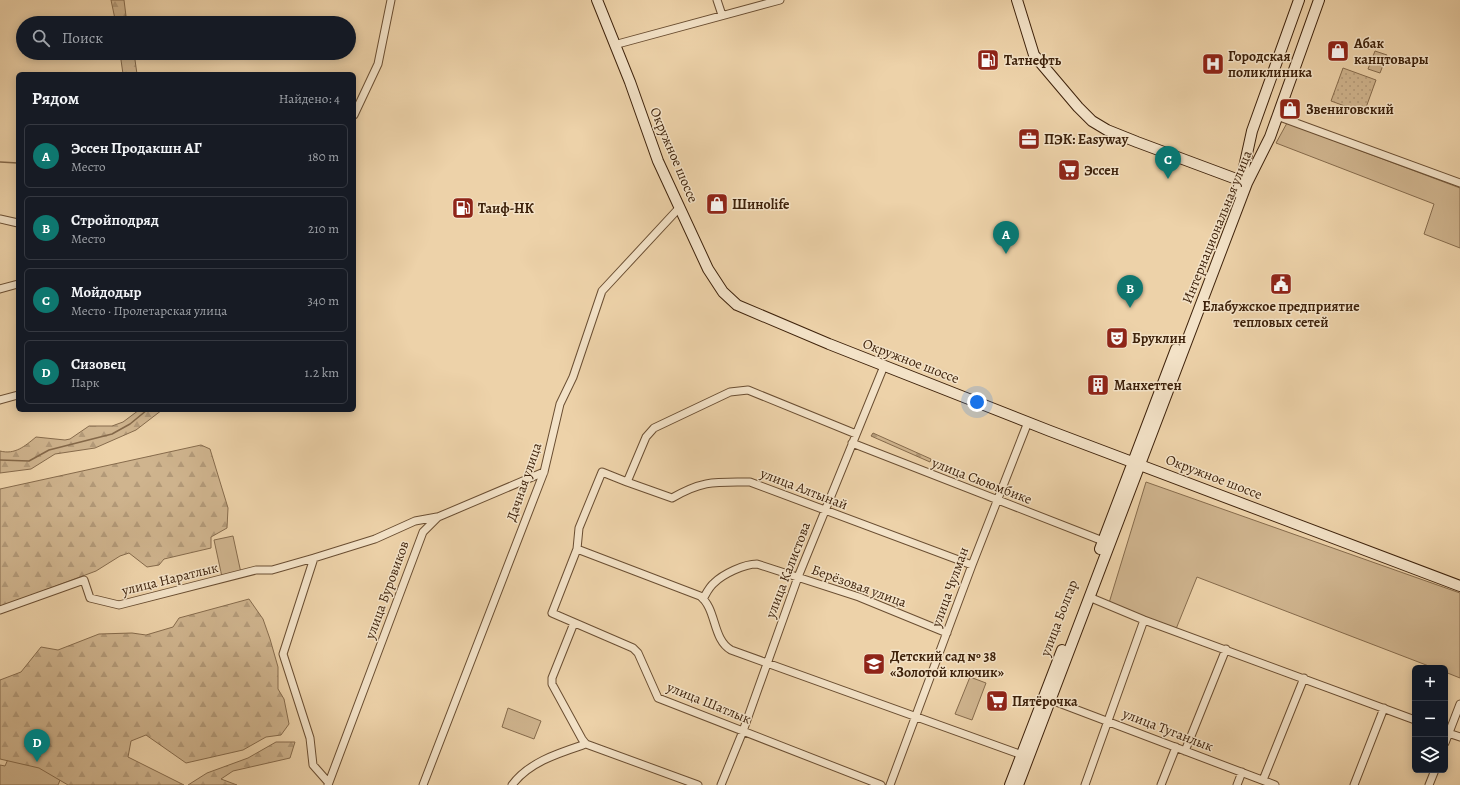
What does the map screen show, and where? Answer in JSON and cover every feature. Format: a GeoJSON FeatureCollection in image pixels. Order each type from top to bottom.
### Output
{"type":"FeatureCollection","features":[{"type":"Feature","properties":{"kind":"street"},"geometry":{"type":"LineString","coordinates":[[356,111],[378,64],[391,0]]}},
{"type":"Feature","properties":{"kind":"street","name":"Окружное шоссе"},"geometry":{"type":"LineString","coordinates":[[597,0],[630,82],[658,161],[708,269],[723,292],[731,300],[765,318],[884,366],[1460,586]]}},
{"type":"Feature","properties":{"kind":"street"},"geometry":{"type":"LineString","coordinates":[[717,0],[722,14]]}},
{"type":"Feature","properties":{"kind":"street"},"geometry":{"type":"LineString","coordinates":[[614,45],[722,14],[780,0]]}},
{"type":"Feature","properties":{"kind":"street"},"geometry":{"type":"LineString","coordinates":[[1016,0],[1034,55],[1078,107],[1092,120],[1107,130],[1244,182]]}},
{"type":"Feature","properties":{"kind":"street","name":"Интернациональная улица"},"geometry":{"type":"LineString","coordinates":[[1244,182],[1252,132],[1299,0]]}},
{"type":"Feature","properties":{"kind":"street","name":"Интернациональная улица"},"geometry":{"type":"LineString","coordinates":[[1137,462],[1244,182],[1270,137],[1319,0]]}},
{"type":"Feature","properties":{"kind":"street"},"geometry":{"type":"LineString","coordinates":[[1277,116],[1460,183]]}},
{"type":"Feature","properties":{"kind":"street"},"geometry":{"type":"LineString","coordinates":[[1252,132],[1270,137]]}},
{"type":"Feature","properties":{"kind":"street","name":"Дачная улица"},"geometry":{"type":"LineString","coordinates":[[423,785],[544,472],[560,404],[573,377],[602,291],[680,207]]}},
{"type":"Feature","properties":{"kind":"street"},"geometry":{"type":"LineString","coordinates":[[0,218],[16,222]]}},
{"type":"Feature","properties":{"kind":"street"},"geometry":{"type":"LineString","coordinates":[[0,289],[16,285]]}},
{"type":"Feature","properties":{"kind":"street","name":"улица Калистова"},"geometry":{"type":"LineString","coordinates":[[722,785],[798,577],[884,366]]}},
{"type":"Feature","properties":{"kind":"street"},"geometry":{"type":"LineString","coordinates":[[626,482],[646,437],[654,428],[738,390],[748,390],[856,434]]}},
{"type":"Feature","properties":{"kind":"street"},"geometry":{"type":"LineString","coordinates":[[0,400],[16,396]]}},
{"type":"Feature","properties":{"kind":"street","name":"улица Чулман"},"geometry":{"type":"LineString","coordinates":[[890,785],[972,564],[1028,422]]}},
{"type":"Feature","properties":{"kind":"street","name":"улица Сююмбике"},"geometry":{"type":"LineString","coordinates":[[852,443],[996,501],[1103,541]]}},
{"type":"Feature","properties":{"kind":"street","name":"улица Болгар"},"geometry":{"type":"LineString","coordinates":[[1010,785],[1103,541],[1137,462]]}},
{"type":"Feature","properties":{"kind":"street","name":"улица Болгар"},"geometry":{"type":"LineString","coordinates":[[1018,785],[1089,597],[1137,462]]}},
{"type":"Feature","properties":{"kind":"street","name":"улица Буровиков"},"geometry":{"type":"LineString","coordinates":[[328,784],[420,536],[426,527],[438,517],[544,472]]}},
{"type":"Feature","properties":{"kind":"street","name":"улица Алтынай"},"geometry":{"type":"LineString","coordinates":[[577,549],[579,528],[602,472],[672,498],[690,488],[712,482],[750,482],[972,564]]}},
{"type":"Feature","properties":{"kind":"street","name":"улица Наратлык"},"geometry":{"type":"LineString","coordinates":[[0,610],[84,580],[90,598],[119,605],[256,570],[272,570],[375,539],[415,521],[438,517]]}},
{"type":"Feature","properties":{"kind":"street"},"geometry":{"type":"LineString","coordinates":[[577,549],[703,599],[724,645],[731,650],[1022,756]]}},
{"type":"Feature","properties":{"kind":"street","name":"улица Шатлык"},"geometry":{"type":"LineString","coordinates":[[577,549],[552,613],[626,644],[636,650],[658,698],[881,785]]}},
{"type":"Feature","properties":{"kind":"street"},"geometry":{"type":"LineString","coordinates":[[314,558],[282,654],[310,738],[313,765],[328,784]]}},
{"type":"Feature","properties":{"kind":"street","name":"Берёзовая улица"},"geometry":{"type":"LineString","coordinates":[[703,599],[711,586],[718,580],[753,564],[760,564],[859,597],[947,633]]}},
{"type":"Feature","properties":{"kind":"street"},"geometry":{"type":"LineString","coordinates":[[1089,597],[1144,620],[1412,719]]}},
{"type":"Feature","properties":{"kind":"street"},"geometry":{"type":"LineString","coordinates":[[1085,785],[1109,722],[1144,620]]}},
{"type":"Feature","properties":{"kind":"street"},"geometry":{"type":"LineString","coordinates":[[574,623],[552,678],[552,684],[586,744]]}},
{"type":"Feature","properties":{"kind":"street"},"geometry":{"type":"LineString","coordinates":[[1185,751],[1226,649]]}},
{"type":"Feature","properties":{"kind":"street"},"geometry":{"type":"LineString","coordinates":[[1263,780],[1304,678]]}},
{"type":"Feature","properties":{"kind":"street","name":"улица Туганлык"},"geometry":{"type":"LineString","coordinates":[[1051,700],[1276,785]]}},
{"type":"Feature","properties":{"kind":"street"},"geometry":{"type":"LineString","coordinates":[[1448,730],[1460,704]]}},
{"type":"Feature","properties":{"kind":"street"},"geometry":{"type":"LineString","coordinates":[[1354,785],[1384,708]]}},
{"type":"Feature","properties":{"kind":"street"},"geometry":{"type":"LineString","coordinates":[[1448,732],[1460,737]]}},
{"type":"Feature","properties":{"kind":"street"},"geometry":{"type":"LineString","coordinates":[[512,785],[522,774],[538,763],[564,751],[586,744],[698,785]]}},
{"type":"Feature","properties":{"kind":"street"},"geometry":{"type":"LineString","coordinates":[[1162,785],[1176,747]]}},
{"type":"Feature","properties":{"kind":"street"},"geometry":{"type":"LineString","coordinates":[[1237,785],[1242,772]]}},
{"type":"Feature","properties":{"kind":"street"},"geometry":{"type":"LineString","coordinates":[[1429,785],[1434,773]]}},
{"type":"Feature","properties":{"kind":"green space"},"geometry":{"type":"Polygon","coordinates":[[[111,0],[124,0],[126,16],[114,16],[111,0]]]}},
{"type":"Feature","properties":{"kind":"green space"},"geometry":{"type":"Polygon","coordinates":[[[1375,51],[1387,55],[1380,73],[1368,69],[1375,51]]]}},
{"type":"Feature","properties":{"kind":"green space"},"geometry":{"type":"Polygon","coordinates":[[[121,60],[135,60],[137,72],[123,72],[121,60]]]}},
{"type":"Feature","properties":{"kind":"green space"},"geometry":{"type":"Polygon","coordinates":[[[1343,68],[1376,80],[1364,113],[1331,101],[1343,68]]]}},
{"type":"Feature","properties":{"kind":"green space"},"geometry":{"type":"Polygon","coordinates":[[[1287,123],[1460,188],[1460,248],[1424,234],[1434,204],[1276,143],[1287,123]]]}},
{"type":"Feature","properties":{"kind":"green space"},"geometry":{"type":"Polygon","coordinates":[[[136,412],[159,412],[136,430],[95,448],[55,454],[31,469],[0,473],[0,451],[15,451],[36,437],[65,440],[70,439],[89,426],[112,426],[123,422],[136,412]]]}},
{"type":"Feature","properties":{"kind":"green space"},"geometry":{"type":"Polygon","coordinates":[[[873,433],[931,459],[930,462],[871,436],[873,433]]]}},
{"type":"Feature","properties":{"kind":"green space"},"geometry":{"type":"Polygon","coordinates":[[[201,445],[210,449],[228,508],[227,528],[211,537],[211,548],[164,559],[159,565],[147,567],[129,553],[120,556],[96,571],[0,607],[0,489],[201,445]]]}},
{"type":"Feature","properties":{"kind":"green space"},"geometry":{"type":"Polygon","coordinates":[[[1146,482],[1460,593],[1460,678],[1448,673],[1448,665],[1426,665],[1197,577],[1176,629],[1109,603],[1146,482]]]}},
{"type":"Feature","properties":{"kind":"green space"},"geometry":{"type":"Polygon","coordinates":[[[233,536],[241,573],[222,577],[214,540],[233,536]]]}},
{"type":"Feature","properties":{"kind":"green space"},"geometry":{"type":"Polygon","coordinates":[[[249,599],[263,619],[278,667],[278,689],[284,699],[289,724],[281,735],[266,737],[243,750],[186,763],[146,735],[131,741],[128,757],[184,785],[68,785],[39,768],[0,759],[0,680],[21,672],[41,647],[58,650],[99,634],[132,633],[146,635],[173,627],[179,618],[249,599]]]}},
{"type":"Feature","properties":{"kind":"green space"},"geometry":{"type":"Polygon","coordinates":[[[970,677],[986,683],[972,720],[955,714],[970,677]]]}},
{"type":"Feature","properties":{"kind":"green space"},"geometry":{"type":"Polygon","coordinates":[[[508,708],[541,721],[534,739],[502,727],[508,708]]]}},
{"type":"Feature","properties":{"kind":"green space"},"geometry":{"type":"Polygon","coordinates":[[[17,739],[69,759],[58,785],[0,785],[0,765],[5,766],[17,739]]]}},
{"type":"Feature","properties":{"kind":"green space"},"geometry":{"type":"Polygon","coordinates":[[[276,742],[295,742],[290,758],[233,771],[221,779],[237,785],[188,785],[207,773],[248,758],[276,742]]]}},
{"type":"Feature","properties":{"kind":"waterway"},"geometry":{"type":"LineString","coordinates":[[0,162],[16,163]]}},
{"type":"Feature","properties":{"kind":"waterway"},"geometry":{"type":"LineString","coordinates":[[0,460],[29,461],[49,450],[112,434],[130,424],[145,412]]}},
{"type":"Feature","properties":{"kind":"place","name":"Абак канцтовары"},"geometry":{"type":"Point","coordinates":[1338,51]}},
{"type":"Feature","properties":{"kind":"place","name":"Татнефть"},"geometry":{"type":"Point","coordinates":[988,60]}},
{"type":"Feature","properties":{"kind":"place","name":"Городская поликлиника"},"geometry":{"type":"Point","coordinates":[1213,64]}},
{"type":"Feature","properties":{"kind":"place","name":"Звениговский"},"geometry":{"type":"Point","coordinates":[1290,109]}},
{"type":"Feature","properties":{"kind":"place","name":"ПЭК: Easyway"},"geometry":{"type":"Point","coordinates":[1029,139]}},
{"type":"Feature","properties":{"kind":"place","name":"Эссен"},"geometry":{"type":"Point","coordinates":[1069,170]}},
{"type":"Feature","properties":{"kind":"place","name":"Мойдодыр"},"geometry":{"type":"Point","coordinates":[1168,179]}},
{"type":"Feature","properties":{"kind":"place","name":"Шиноlife"},"geometry":{"type":"Point","coordinates":[717,204]}},
{"type":"Feature","properties":{"kind":"place","name":"Таиф-НК"},"geometry":{"type":"Point","coordinates":[463,208]}},
{"type":"Feature","properties":{"kind":"place","name":"Эссен Продакшн АГ"},"geometry":{"type":"Point","coordinates":[1006,254]}},
{"type":"Feature","properties":{"kind":"place","name":"Елабужское предприятие тепловых сетей"},"geometry":{"type":"Point","coordinates":[1281,284]}},
{"type":"Feature","properties":{"kind":"place","name":"Стройподряд"},"geometry":{"type":"Point","coordinates":[1130,308]}},
{"type":"Feature","properties":{"kind":"place","name":"Бруклин"},"geometry":{"type":"Point","coordinates":[1117,338]}},
{"type":"Feature","properties":{"kind":"place","name":"Манхеттен"},"geometry":{"type":"Point","coordinates":[1098,385]}},
{"type":"Feature","properties":{"kind":"place","name":"Детский сад № 38 «Золотой ключик»"},"geometry":{"type":"Point","coordinates":[874,664]}},
{"type":"Feature","properties":{"kind":"place","name":"Пятёрочка"},"geometry":{"type":"Point","coordinates":[997,701]}},
{"type":"Feature","properties":{"kind":"place","name":"Сизовец"},"geometry":{"type":"Point","coordinates":[37,762]}}]}
